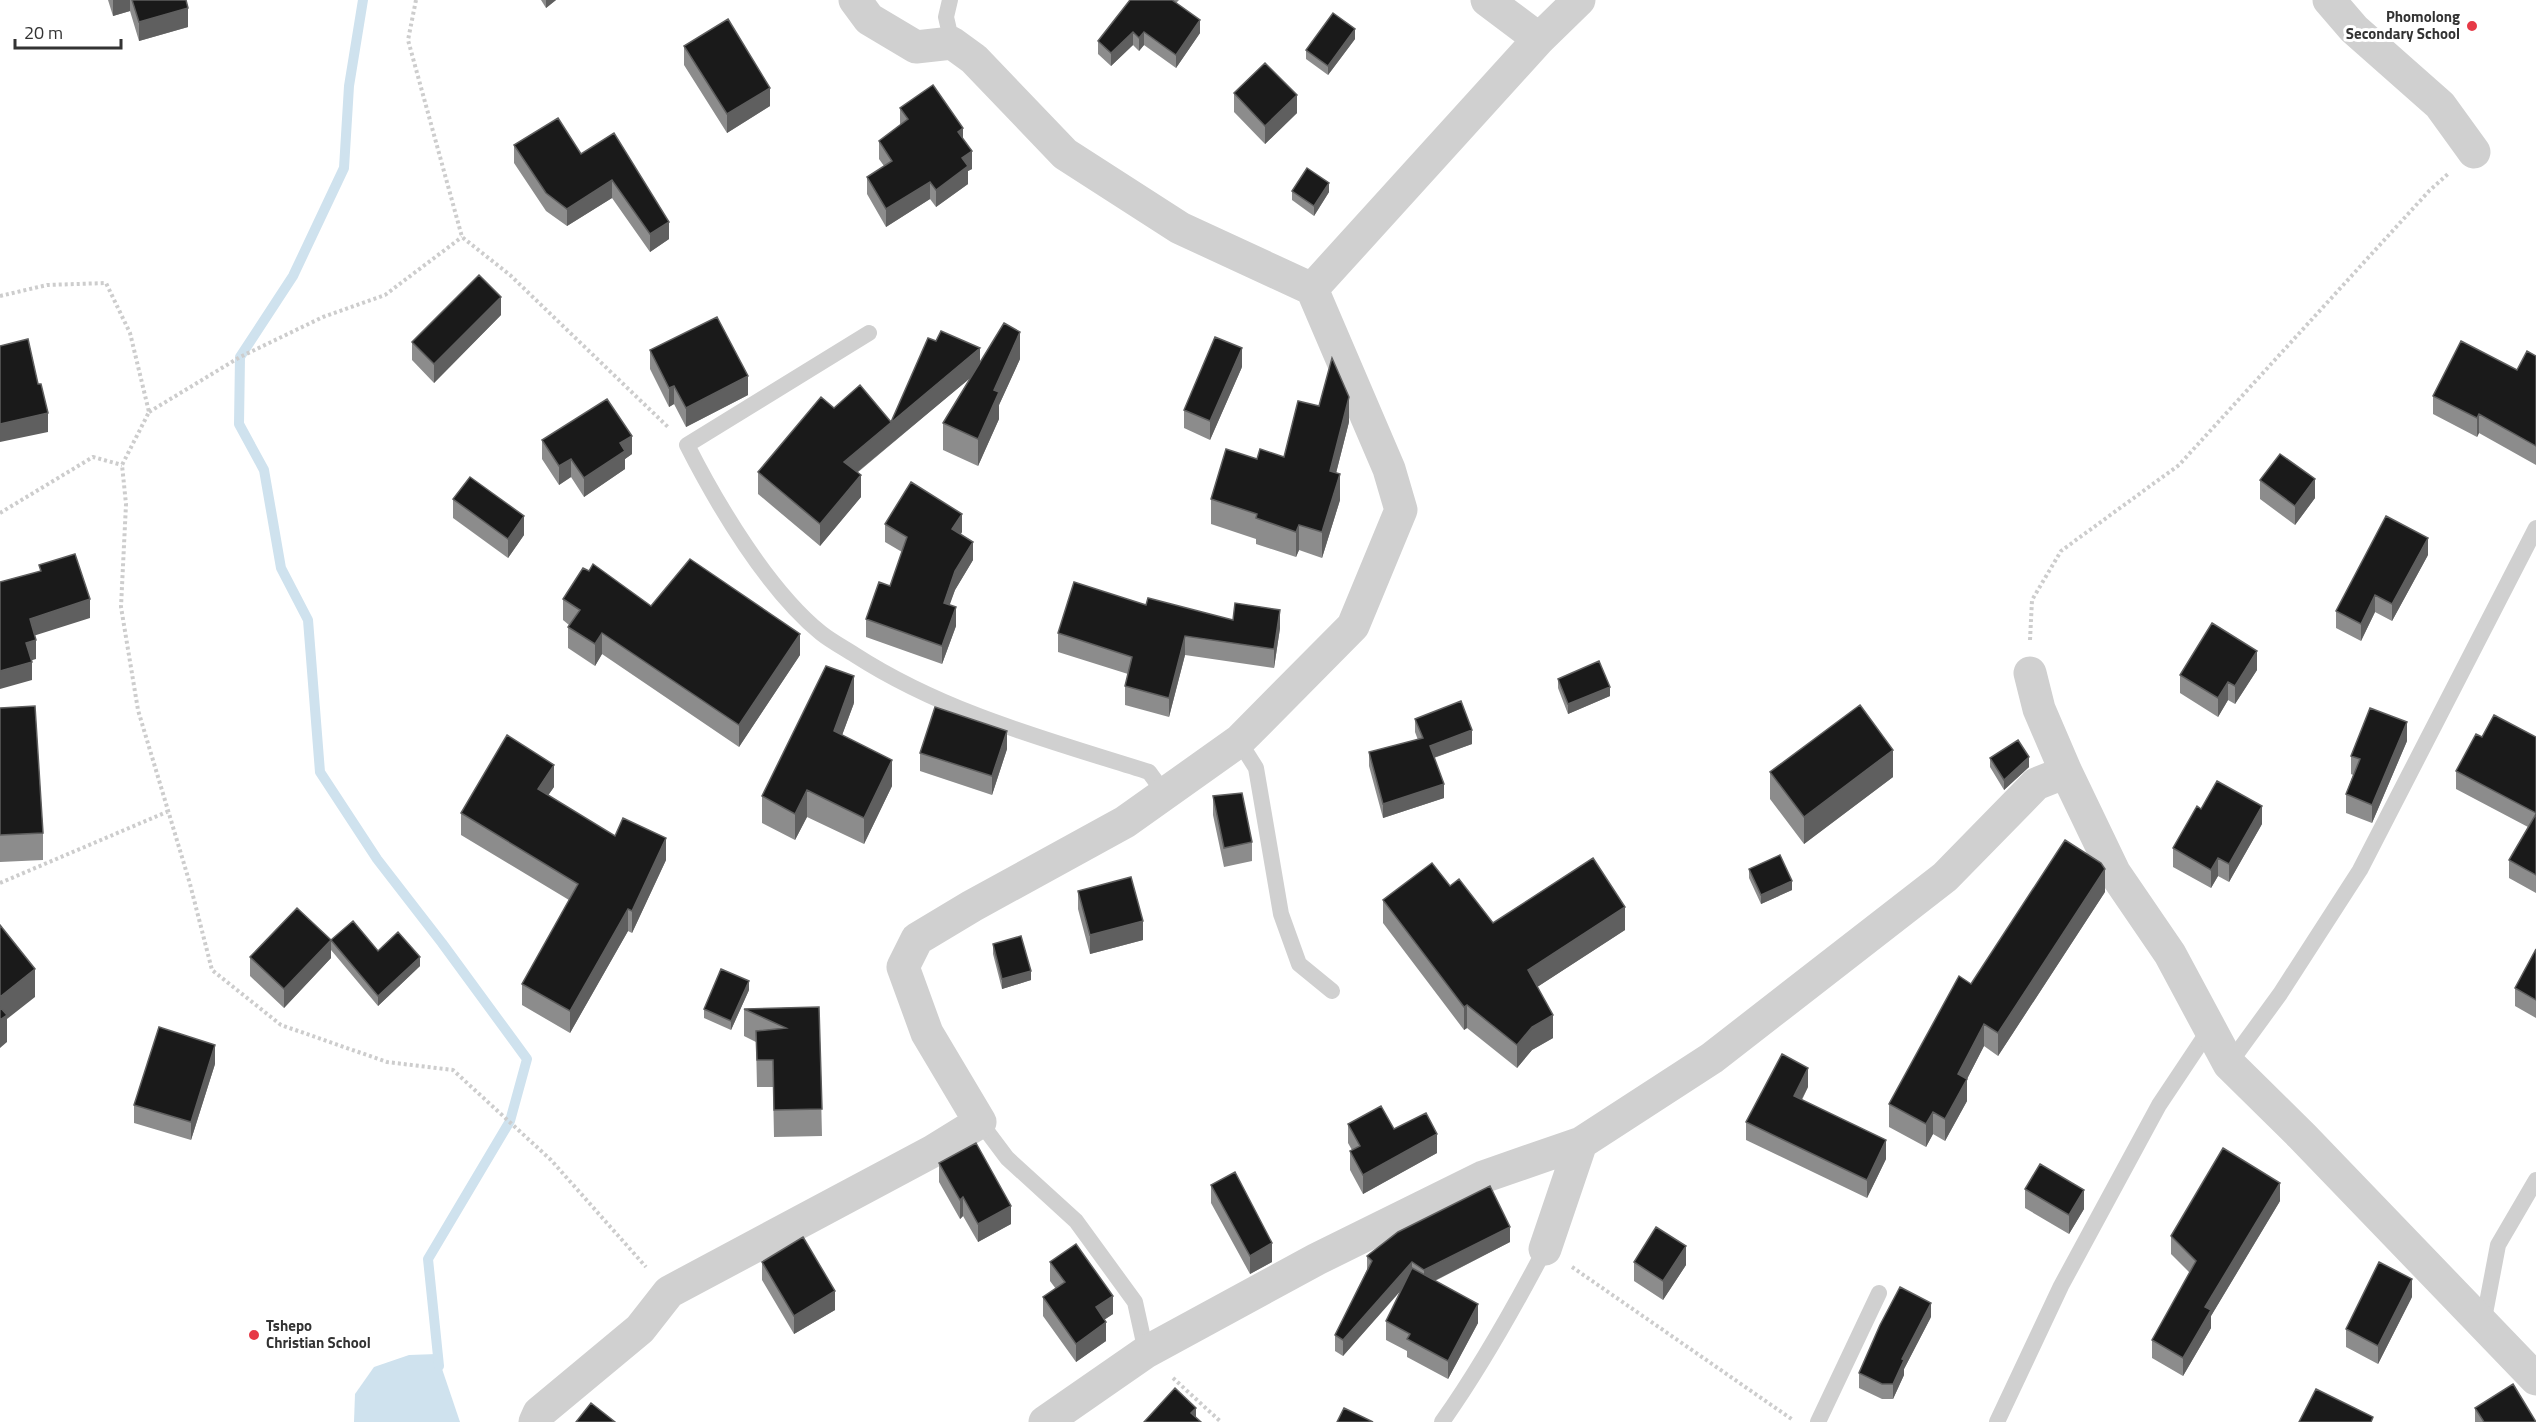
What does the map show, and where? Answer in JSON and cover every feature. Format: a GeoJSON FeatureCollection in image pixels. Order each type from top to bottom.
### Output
{"type":"FeatureCollection","features":[{"type":"Feature","properties":{"kind":"street"},"geometry":{"type":"LineString","coordinates":[[535,1422],[539,1413],[640,1329],[669,1292],[933,1151],[980,1122],[927,1033],[903,967],[917,939],[1125,822],[1239,741],[1353,626],[1401,510],[1389,469],[1312,289],[1180,228],[1065,154],[974,59],[952,43],[916,47],[870,19],[855,0]]}},
{"type":"Feature","properties":{"kind":"street"},"geometry":{"type":"LineString","coordinates":[[1487,0],[1539,39]]}},
{"type":"Feature","properties":{"kind":"street"},"geometry":{"type":"LineString","coordinates":[[1312,289],[1539,39],[1579,0]]}},
{"type":"Feature","properties":{"kind":"street"},"geometry":{"type":"LineString","coordinates":[[2329,0],[2354,29],[2440,105],[2474,152]]}},
{"type":"Feature","properties":{"kind":"street"},"geometry":{"type":"LineString","coordinates":[[2030,674],[2039,709],[2066,772],[2114,872],[2170,954],[2229,1064],[2302,1136],[2536,1379]]}},
{"type":"Feature","properties":{"kind":"street"},"geometry":{"type":"LineString","coordinates":[[1045,1422],[1146,1352],[1317,1259],[1483,1177],[1581,1143],[1722,1051],[1945,877],[2036,784],[2066,772]]}},
{"type":"Feature","properties":{"kind":"street"},"geometry":{"type":"LineString","coordinates":[[1545,1249],[1581,1143]]}},
{"type":"Feature","properties":{"kind":"lane"},"geometry":{"type":"LineString","coordinates":[[950,0],[946,17],[952,43]]}},
{"type":"Feature","properties":{"kind":"lane"},"geometry":{"type":"LineString","coordinates":[[869,333],[687,445],[709,489],[780,593],[821,633],[886,676],[978,718],[1149,772],[1165,794]]}},
{"type":"Feature","properties":{"kind":"lane"},"geometry":{"type":"LineString","coordinates":[[2229,1064],[2280,994],[2360,870],[2536,528]]}},
{"type":"Feature","properties":{"kind":"lane"},"geometry":{"type":"LineString","coordinates":[[1239,741],[1256,768],[1281,914],[1299,964],[1332,992]]}},
{"type":"Feature","properties":{"kind":"lane"},"geometry":{"type":"LineString","coordinates":[[1997,1422],[2072,1266],[2159,1105],[2209,1030]]}},
{"type":"Feature","properties":{"kind":"lane"},"geometry":{"type":"LineString","coordinates":[[980,1122],[1007,1158],[1076,1221],[1135,1302],[1146,1352]]}},
{"type":"Feature","properties":{"kind":"lane"},"geometry":{"type":"LineString","coordinates":[[2483,1324],[2498,1245],[2536,1180]]}},
{"type":"Feature","properties":{"kind":"lane"},"geometry":{"type":"LineString","coordinates":[[1442,1422],[1461,1397],[1511,1313],[1545,1249]]}},
{"type":"Feature","properties":{"kind":"lane"},"geometry":{"type":"LineString","coordinates":[[1818,1422],[1879,1293]]}},
{"type":"Feature","properties":{"kind":"path"},"geometry":{"type":"LineString","coordinates":[[416,0],[408,40],[462,237],[510,275],[687,445]]}},
{"type":"Feature","properties":{"kind":"path"},"geometry":{"type":"LineString","coordinates":[[2030,674],[2032,600],[2061,551],[2179,465],[2429,191],[2474,152]]}},
{"type":"Feature","properties":{"kind":"path"},"geometry":{"type":"LineString","coordinates":[[462,237],[385,296],[322,317],[240,357],[149,412],[122,465],[126,504],[121,607],[138,710],[169,811],[212,970],[281,1025],[387,1062],[453,1070],[551,1160],[669,1292]]}},
{"type":"Feature","properties":{"kind":"path"},"geometry":{"type":"LineString","coordinates":[[0,296],[47,285],[106,283],[130,333],[149,412]]}},
{"type":"Feature","properties":{"kind":"path"},"geometry":{"type":"LineString","coordinates":[[0,513],[93,457],[122,465]]}},
{"type":"Feature","properties":{"kind":"path"},"geometry":{"type":"LineString","coordinates":[[0,883],[169,811]]}},
{"type":"Feature","properties":{"kind":"path"},"geometry":{"type":"LineString","coordinates":[[1545,1249],[1796,1422]]}},
{"type":"Feature","properties":{"kind":"path"},"geometry":{"type":"LineString","coordinates":[[1146,1352],[1221,1422]]}},
{"type":"Feature","properties":{"kind":"water"},"geometry":{"type":"Polygon","coordinates":[[[437,1354],[460,1422],[354,1422],[355,1394],[374,1367],[409,1355],[437,1354]]]}},
{"type":"Feature","properties":{"kind":"building"},"geometry":{"type":"Polygon","coordinates":[[[132,0],[186,0],[188,8],[139,22],[132,0]]]}},
{"type":"Feature","properties":{"kind":"building"},"geometry":{"type":"Polygon","coordinates":[[[1130,0],[1172,0],[1200,20],[1176,55],[1144,32],[1139,38],[1133,32],[1111,53],[1098,41],[1130,0]]]}},
{"type":"Feature","properties":{"kind":"building"},"geometry":{"type":"Polygon","coordinates":[[[1333,13],[1355,29],[1328,66],[1306,50],[1333,13]]]}},
{"type":"Feature","properties":{"kind":"building"},"geometry":{"type":"Polygon","coordinates":[[[728,19],[770,88],[727,114],[684,46],[728,19]]]}},
{"type":"Feature","properties":{"kind":"building"},"geometry":{"type":"Polygon","coordinates":[[[1265,63],[1297,95],[1265,126],[1234,93],[1265,63]]]}},
{"type":"Feature","properties":{"kind":"building"},"geometry":{"type":"Polygon","coordinates":[[[933,85],[963,128],[958,132],[972,151],[962,158],[968,166],[936,190],[930,182],[886,209],[867,177],[892,161],[879,141],[908,119],[900,108],[933,85]]]}},
{"type":"Feature","properties":{"kind":"building"},"geometry":{"type":"Polygon","coordinates":[[[558,118],[581,154],[614,133],[669,222],[650,234],[612,180],[567,209],[546,193],[514,145],[558,118]]]}},
{"type":"Feature","properties":{"kind":"building"},"geometry":{"type":"Polygon","coordinates":[[[1307,168],[1329,183],[1314,206],[1292,191],[1307,168]]]}},
{"type":"Feature","properties":{"kind":"building"},"geometry":{"type":"Polygon","coordinates":[[[479,275],[501,297],[434,364],[412,342],[479,275]]]}},
{"type":"Feature","properties":{"kind":"building"},"geometry":{"type":"Polygon","coordinates":[[[717,317],[748,376],[686,408],[674,386],[669,388],[650,350],[717,317]]]}},
{"type":"Feature","properties":{"kind":"building"},"geometry":{"type":"Polygon","coordinates":[[[1004,323],[1020,332],[994,390],[999,392],[978,439],[943,423],[1004,323]]]}},
{"type":"Feature","properties":{"kind":"building"},"geometry":{"type":"Polygon","coordinates":[[[941,331],[980,348],[844,462],[861,475],[820,524],[758,472],[821,397],[834,408],[860,385],[891,422],[928,338],[936,341],[941,331]]]}},
{"type":"Feature","properties":{"kind":"building"},"geometry":{"type":"Polygon","coordinates":[[[1215,337],[1242,348],[1210,421],[1184,410],[1215,337]]]}},
{"type":"Feature","properties":{"kind":"building"},"geometry":{"type":"Polygon","coordinates":[[[28,339],[38,384],[41,384],[48,413],[0,424],[0,346],[28,339]]]}},
{"type":"Feature","properties":{"kind":"building"},"geometry":{"type":"Polygon","coordinates":[[[2461,341],[2517,370],[2527,351],[2536,356],[2536,446],[2479,414],[2477,418],[2433,396],[2461,341]]]}},
{"type":"Feature","properties":{"kind":"building"},"geometry":{"type":"Polygon","coordinates":[[[1332,358],[1349,397],[1330,471],[1340,474],[1322,532],[1299,525],[1296,532],[1256,518],[1257,514],[1211,499],[1226,449],[1257,459],[1260,449],[1284,457],[1298,401],[1319,406],[1332,358]]]}},
{"type":"Feature","properties":{"kind":"building"},"geometry":{"type":"Polygon","coordinates":[[[607,399],[632,436],[620,443],[625,451],[584,478],[571,459],[559,466],[542,440],[607,399]]]}},
{"type":"Feature","properties":{"kind":"building"},"geometry":{"type":"Polygon","coordinates":[[[2280,454],[2315,479],[2295,506],[2260,480],[2280,454]]]}},
{"type":"Feature","properties":{"kind":"building"},"geometry":{"type":"Polygon","coordinates":[[[470,477],[524,516],[508,539],[453,499],[470,477]]]}},
{"type":"Feature","properties":{"kind":"building"},"geometry":{"type":"Polygon","coordinates":[[[911,482],[962,514],[952,529],[973,542],[955,571],[944,603],[956,607],[942,646],[866,619],[879,582],[890,586],[907,537],[885,524],[911,482]]]}},
{"type":"Feature","properties":{"kind":"building"},"geometry":{"type":"Polygon","coordinates":[[[2386,516],[2428,538],[2392,604],[2375,595],[2361,624],[2336,611],[2386,516]]]}},
{"type":"Feature","properties":{"kind":"building"},"geometry":{"type":"Polygon","coordinates":[[[75,554],[90,599],[30,619],[36,640],[26,643],[32,662],[0,671],[0,582],[41,571],[39,565],[75,554]]]}},
{"type":"Feature","properties":{"kind":"building"},"geometry":{"type":"Polygon","coordinates":[[[690,559],[800,634],[739,725],[602,633],[595,644],[568,627],[580,610],[563,599],[583,568],[589,571],[593,564],[651,606],[690,559]]]}},
{"type":"Feature","properties":{"kind":"building"},"geometry":{"type":"Polygon","coordinates":[[[1074,582],[1146,605],[1148,598],[1233,620],[1235,603],[1280,610],[1274,649],[1185,636],[1169,698],[1125,686],[1132,657],[1058,633],[1074,582]]]}},
{"type":"Feature","properties":{"kind":"building"},"geometry":{"type":"Polygon","coordinates":[[[2212,623],[2257,651],[2235,686],[2228,682],[2218,698],[2180,675],[2212,623]]]}},
{"type":"Feature","properties":{"kind":"building"},"geometry":{"type":"Polygon","coordinates":[[[1599,661],[1610,687],[1568,704],[1558,679],[1599,661]]]}},
{"type":"Feature","properties":{"kind":"building"},"geometry":{"type":"Polygon","coordinates":[[[826,666],[854,676],[834,731],[892,760],[864,818],[807,790],[795,814],[762,796],[826,666]]]}},
{"type":"Feature","properties":{"kind":"building"},"geometry":{"type":"Polygon","coordinates":[[[1461,701],[1472,730],[1430,746],[1444,784],[1383,804],[1369,752],[1423,738],[1415,719],[1461,701]]]}},
{"type":"Feature","properties":{"kind":"building"},"geometry":{"type":"Polygon","coordinates":[[[1860,705],[1893,750],[1804,817],[1770,772],[1860,705]]]}},
{"type":"Feature","properties":{"kind":"building"},"geometry":{"type":"Polygon","coordinates":[[[35,706],[43,833],[0,835],[0,708],[35,706]]]}},
{"type":"Feature","properties":{"kind":"building"},"geometry":{"type":"Polygon","coordinates":[[[935,707],[1007,731],[992,776],[920,753],[935,707]]]}},
{"type":"Feature","properties":{"kind":"building"},"geometry":{"type":"Polygon","coordinates":[[[2370,708],[2407,722],[2372,805],[2346,794],[2360,759],[2351,756],[2370,708]]]}},
{"type":"Feature","properties":{"kind":"building"},"geometry":{"type":"Polygon","coordinates":[[[2494,715],[2536,737],[2536,813],[2456,771],[2476,734],[2482,737],[2494,715]]]}},
{"type":"Feature","properties":{"kind":"building"},"geometry":{"type":"Polygon","coordinates":[[[507,735],[554,765],[538,789],[615,836],[623,818],[666,838],[632,911],[628,909],[570,1011],[522,984],[578,884],[461,813],[507,735]]]}},
{"type":"Feature","properties":{"kind":"building"},"geometry":{"type":"Polygon","coordinates":[[[2018,740],[2029,757],[2004,780],[1990,758],[2018,740]]]}},
{"type":"Feature","properties":{"kind":"building"},"geometry":{"type":"Polygon","coordinates":[[[2217,781],[2262,806],[2229,864],[2218,858],[2211,870],[2173,848],[2197,806],[2201,809],[2217,781]]]}},
{"type":"Feature","properties":{"kind":"building"},"geometry":{"type":"Polygon","coordinates":[[[1242,793],[1252,842],[1224,848],[1213,796],[1242,793]]]}},
{"type":"Feature","properties":{"kind":"building"},"geometry":{"type":"Polygon","coordinates":[[[2536,814],[2536,875],[2509,860],[2536,814]]]}},
{"type":"Feature","properties":{"kind":"building"},"geometry":{"type":"Polygon","coordinates":[[[2065,840],[2101,863],[2105,869],[1998,1033],[1984,1024],[1958,1074],[1967,1079],[1945,1119],[1933,1112],[1926,1124],[1889,1104],[1959,976],[1971,984],[2065,840]]]}},
{"type":"Feature","properties":{"kind":"building"},"geometry":{"type":"Polygon","coordinates":[[[1780,855],[1792,881],[1761,895],[1749,869],[1780,855]]]}},
{"type":"Feature","properties":{"kind":"building"},"geometry":{"type":"Polygon","coordinates":[[[1593,858],[1625,907],[1528,970],[1553,1015],[1532,1027],[1517,1045],[1467,1005],[1464,1007],[1383,900],[1432,863],[1450,886],[1459,879],[1493,923],[1593,858]]]}},
{"type":"Feature","properties":{"kind":"building"},"geometry":{"type":"Polygon","coordinates":[[[1131,877],[1143,921],[1090,935],[1078,891],[1131,877]]]}},
{"type":"Feature","properties":{"kind":"building"},"geometry":{"type":"Polygon","coordinates":[[[297,908],[331,940],[284,989],[250,957],[297,908]]]}},
{"type":"Feature","properties":{"kind":"building"},"geometry":{"type":"Polygon","coordinates":[[[353,921],[378,951],[398,932],[420,957],[378,996],[331,940],[353,921]]]}},
{"type":"Feature","properties":{"kind":"building"},"geometry":{"type":"Polygon","coordinates":[[[0,925],[35,969],[0,997],[0,925]]]}},
{"type":"Feature","properties":{"kind":"building"},"geometry":{"type":"Polygon","coordinates":[[[1021,936],[1031,971],[1002,979],[993,944],[1021,936]]]}},
{"type":"Feature","properties":{"kind":"building"},"geometry":{"type":"Polygon","coordinates":[[[2536,949],[2536,1000],[2515,988],[2536,949]]]}},
{"type":"Feature","properties":{"kind":"building"},"geometry":{"type":"Polygon","coordinates":[[[721,969],[749,981],[731,1021],[704,1009],[721,969]]]}},
{"type":"Feature","properties":{"kind":"building"},"geometry":{"type":"Polygon","coordinates":[[[0,1007],[7,1015],[0,1020],[0,1007]]]}},
{"type":"Feature","properties":{"kind":"building"},"geometry":{"type":"Polygon","coordinates":[[[819,1007],[822,1109],[774,1110],[773,1060],[757,1060],[756,1031],[786,1028],[744,1009],[819,1007]]]}},
{"type":"Feature","properties":{"kind":"building"},"geometry":{"type":"Polygon","coordinates":[[[159,1027],[215,1045],[191,1122],[134,1105],[159,1027]]]}},
{"type":"Feature","properties":{"kind":"building"},"geometry":{"type":"Polygon","coordinates":[[[1782,1054],[1808,1068],[1794,1096],[1886,1140],[1867,1180],[1746,1122],[1782,1054]]]}},
{"type":"Feature","properties":{"kind":"building"},"geometry":{"type":"Polygon","coordinates":[[[1381,1106],[1394,1129],[1426,1113],[1437,1134],[1363,1175],[1350,1151],[1360,1146],[1348,1124],[1381,1106]]]}},
{"type":"Feature","properties":{"kind":"building"},"geometry":{"type":"Polygon","coordinates":[[[976,1143],[1011,1206],[978,1224],[963,1197],[960,1200],[939,1163],[976,1143]]]}},
{"type":"Feature","properties":{"kind":"building"},"geometry":{"type":"Polygon","coordinates":[[[2223,1148],[2280,1183],[2205,1307],[2211,1310],[2183,1358],[2152,1340],[2196,1261],[2171,1236],[2223,1148]]]}},
{"type":"Feature","properties":{"kind":"building"},"geometry":{"type":"Polygon","coordinates":[[[2040,1164],[2084,1190],[2069,1215],[2025,1189],[2040,1164]]]}},
{"type":"Feature","properties":{"kind":"building"},"geometry":{"type":"Polygon","coordinates":[[[1235,1172],[1272,1243],[1250,1256],[1211,1185],[1235,1172]]]}},
{"type":"Feature","properties":{"kind":"building"},"geometry":{"type":"Polygon","coordinates":[[[1490,1186],[1510,1227],[1424,1270],[1412,1262],[1343,1340],[1335,1335],[1372,1261],[1367,1256],[1398,1232],[1490,1186]]]}},
{"type":"Feature","properties":{"kind":"building"},"geometry":{"type":"Polygon","coordinates":[[[1656,1227],[1686,1246],[1663,1281],[1634,1262],[1656,1227]]]}},
{"type":"Feature","properties":{"kind":"building"},"geometry":{"type":"Polygon","coordinates":[[[803,1237],[835,1291],[794,1316],[762,1262],[803,1237]]]}},
{"type":"Feature","properties":{"kind":"building"},"geometry":{"type":"Polygon","coordinates":[[[1076,1244],[1113,1296],[1096,1307],[1106,1322],[1076,1344],[1043,1297],[1065,1282],[1050,1262],[1076,1244]]]}},
{"type":"Feature","properties":{"kind":"building"},"geometry":{"type":"Polygon","coordinates":[[[2379,1262],[2412,1279],[2378,1346],[2346,1329],[2379,1262]]]}},
{"type":"Feature","properties":{"kind":"building"},"geometry":{"type":"Polygon","coordinates":[[[1412,1268],[1478,1304],[1448,1361],[1407,1339],[1410,1334],[1386,1321],[1412,1268]]]}},
{"type":"Feature","properties":{"kind":"building"},"geometry":{"type":"Polygon","coordinates":[[[1900,1287],[1931,1303],[1902,1359],[1904,1360],[1893,1384],[1882,1384],[1859,1373],[1900,1287]]]}},
{"type":"Feature","properties":{"kind":"building"},"geometry":{"type":"Polygon","coordinates":[[[2513,1384],[2536,1422],[2484,1422],[2475,1408],[2513,1384]]]}},
{"type":"Feature","properties":{"kind":"building"},"geometry":{"type":"Polygon","coordinates":[[[1175,1388],[1196,1408],[1191,1413],[1201,1422],[1144,1422],[1175,1388]]]}},
{"type":"Feature","properties":{"kind":"building"},"geometry":{"type":"Polygon","coordinates":[[[2316,1389],[2373,1417],[2371,1422],[2299,1422],[2316,1389]]]}},
{"type":"Feature","properties":{"kind":"building"},"geometry":{"type":"Polygon","coordinates":[[[591,1403],[615,1422],[576,1422],[591,1403]]]}},
{"type":"Feature","properties":{"kind":"building"},"geometry":{"type":"Polygon","coordinates":[[[1344,1408],[1373,1422],[1337,1422],[1344,1408]]]}},
{"type":"Feature","properties":{"kind":"waterway"},"geometry":{"type":"LineString","coordinates":[[363,0],[349,86],[344,168],[293,276],[240,357],[239,424],[264,470],[281,568],[308,620],[320,772],[377,859],[527,1059],[510,1121],[428,1259],[439,1366]]}},
{"type":"Feature","properties":{"kind":"place","name":"Phomolong Secondary School"},"geometry":{"type":"Point","coordinates":[2472,26]}},
{"type":"Feature","properties":{"kind":"place","name":"Tshepo Christian School"},"geometry":{"type":"Point","coordinates":[254,1335]}}]}
